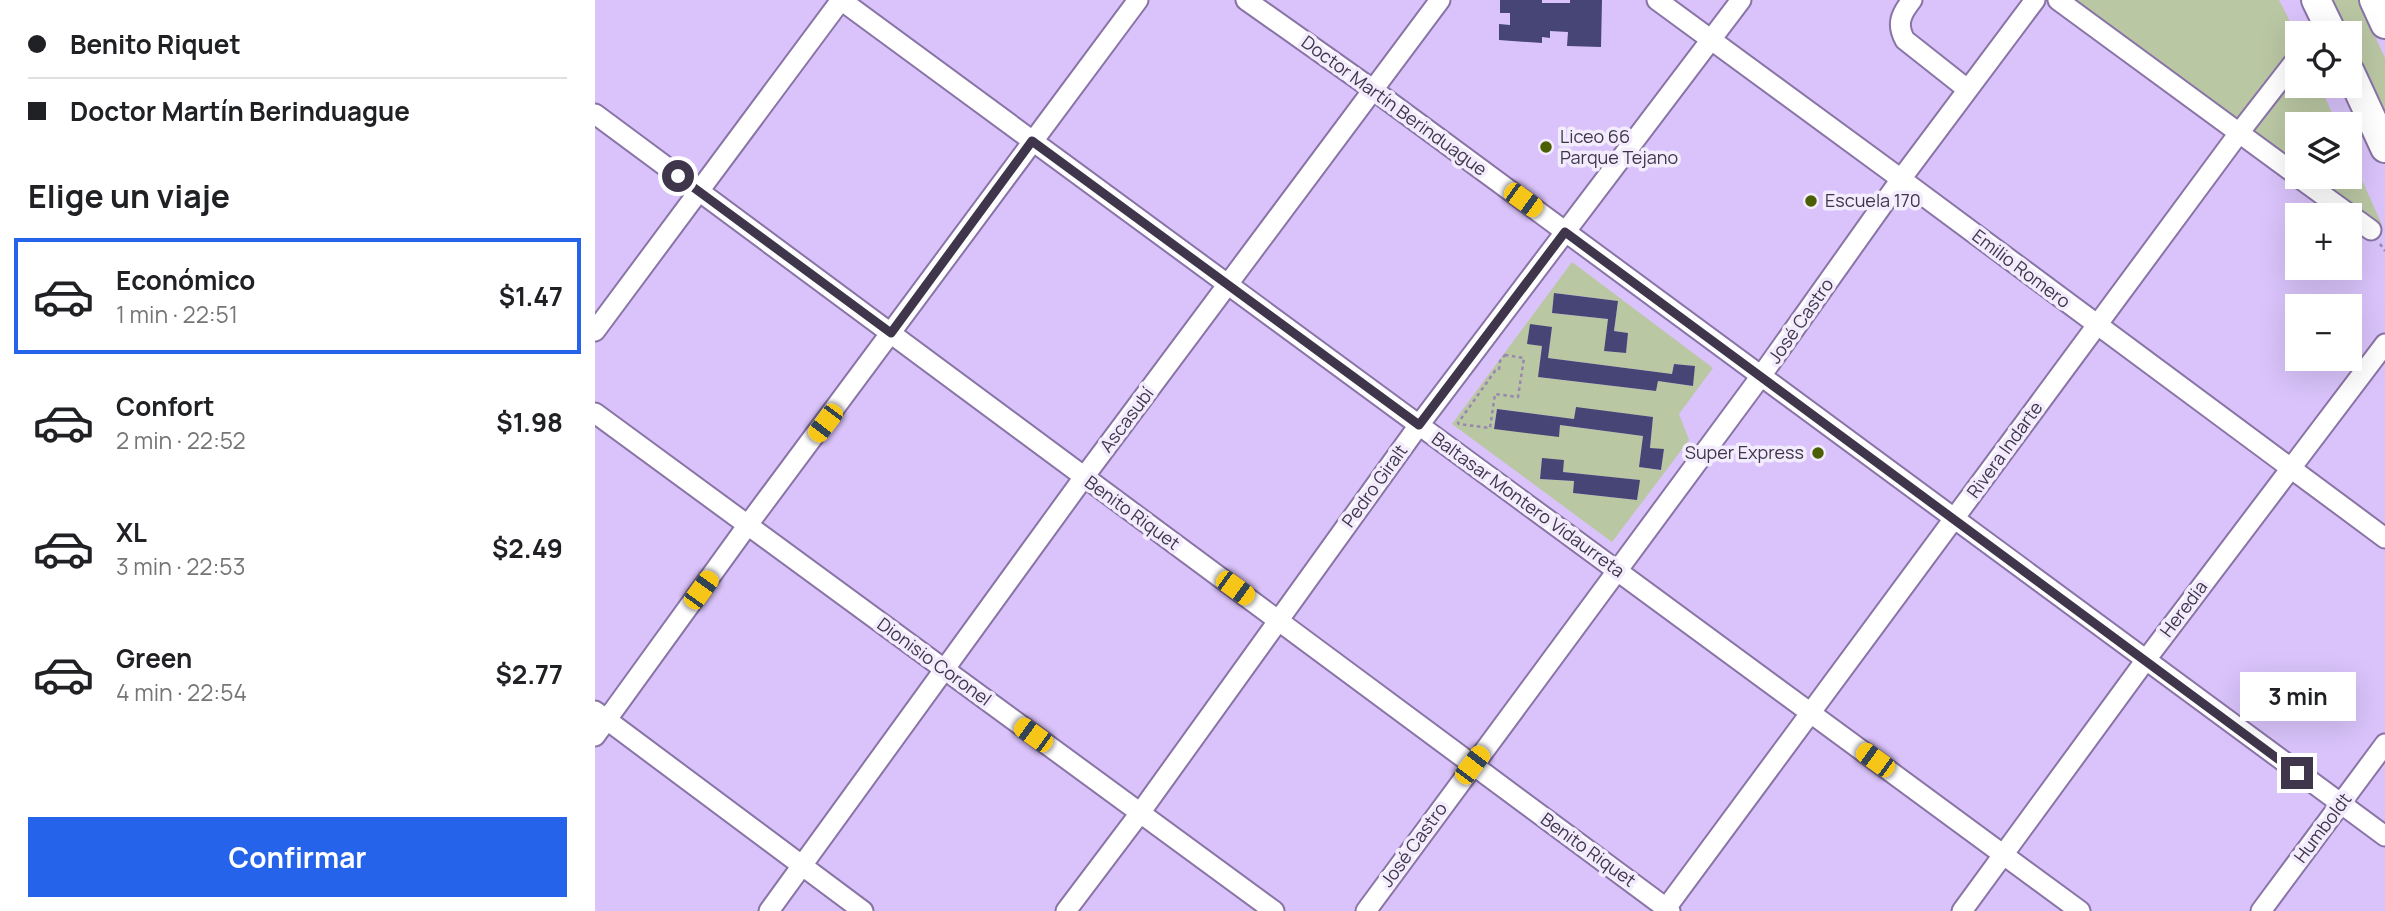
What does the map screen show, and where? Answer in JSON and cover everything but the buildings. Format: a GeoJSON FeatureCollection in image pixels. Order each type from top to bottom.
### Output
{"type":"FeatureCollection","features":[{"type":"Feature","properties":{"kind":"highway"},"geometry":{"type":"LineString","coordinates":[[2316,0],[2326,21]]}},
{"type":"Feature","properties":{"kind":"highway"},"geometry":{"type":"LineString","coordinates":[[2374,0],[2385,24]]}},
{"type":"Feature","properties":{"kind":"highway"},"geometry":{"type":"LineString","coordinates":[[2362,98],[2385,148]]}},
{"type":"Feature","properties":{"kind":"street","name":"Baltasar Montero Vidaurreta"},"geometry":{"type":"LineString","coordinates":[[841,0],[2080,911]]}},
{"type":"Feature","properties":{"kind":"street"},"geometry":{"type":"LineString","coordinates":[[595,331],[841,0]]}},
{"type":"Feature","properties":{"kind":"street"},"geometry":{"type":"LineString","coordinates":[[595,736],[601,715],[747,526],[1138,0]]}},
{"type":"Feature","properties":{"kind":"street","name":"Doctor Martín Berinduague"},"geometry":{"type":"LineString","coordinates":[[1246,0],[1372,89],[2385,836]]}},
{"type":"Feature","properties":{"kind":"street","name":"Ascasubí"},"geometry":{"type":"LineString","coordinates":[[769,911],[1084,477],[1440,0]]}},
{"type":"Feature","properties":{"kind":"street","name":"Emilio Romero"},"geometry":{"type":"LineString","coordinates":[[1657,0],[2385,538]]}},
{"type":"Feature","properties":{"kind":"street","name":"Pedro Giralt"},"geometry":{"type":"LineString","coordinates":[[1066,911],[1140,813],[1419,425],[1741,0]]}},
{"type":"Feature","properties":{"kind":"street"},"geometry":{"type":"LineString","coordinates":[[1912,0],[1901,16],[1901,32],[1905,40],[1967,89]]}},
{"type":"Feature","properties":{"kind":"street","name":"José Castro"},"geometry":{"type":"LineString","coordinates":[[1366,911],[1761,376],[1901,178],[2035,0]]}},
{"type":"Feature","properties":{"kind":"street"},"geometry":{"type":"LineString","coordinates":[[2059,0],[2285,167]]}},
{"type":"Feature","properties":{"kind":"street","name":"Rivera Indarte"},"geometry":{"type":"LineString","coordinates":[[1667,910],[1954,518],[2285,74]]}},
{"type":"Feature","properties":{"kind":"street","name":"Benito Riquet"},"geometry":{"type":"LineString","coordinates":[[595,114],[1667,910]]}},
{"type":"Feature","properties":{"kind":"street"},"geometry":{"type":"LineString","coordinates":[[2315,189],[2371,230]]}},
{"type":"Feature","properties":{"kind":"street","name":"Heredia"},"geometry":{"type":"LineString","coordinates":[[1962,911],[2145,661],[2385,344]]}},
{"type":"Feature","properties":{"kind":"street","name":"Dionisio Coronel"},"geometry":{"type":"LineString","coordinates":[[595,413],[1274,911]]}},
{"type":"Feature","properties":{"kind":"street"},"geometry":{"type":"LineString","coordinates":[[601,715],[863,911]]}},
{"type":"Feature","properties":{"kind":"street","name":"Humboldt"},"geometry":{"type":"LineString","coordinates":[[2261,911],[2385,744]]}},
{"type":"Feature","properties":{"kind":"path"},"geometry":{"type":"LineString","coordinates":[[1505,355],[1524,358],[1518,397],[1495,394],[1490,428],[1459,424],[1495,371],[1499,370],[1500,360],[1505,355]]}},
{"type":"Feature","properties":{"kind":"green space"},"geometry":{"type":"Polygon","coordinates":[[[2073,0],[2279,0],[2290,21],[2285,21],[2285,98],[2325,98],[2332,112],[2285,112],[2285,160],[2073,0]]]}},
{"type":"Feature","properties":{"kind":"green space"},"geometry":{"type":"Polygon","coordinates":[[[2329,0],[2358,0],[2385,58],[2385,122],[2362,72],[2362,21],[2339,21],[2329,0]]]}},
{"type":"Feature","properties":{"kind":"green space"},"geometry":{"type":"Polygon","coordinates":[[[2362,180],[2382,225],[2378,228],[2362,217],[2362,203],[2343,203],[2324,189],[2362,189],[2362,180]]]}},
{"type":"Feature","properties":{"kind":"green space"},"geometry":{"type":"Polygon","coordinates":[[[1572,262],[1713,368],[1679,414],[1689,440],[1612,542],[1452,424],[1572,262]],[[1555,293],[1552,313],[1608,319],[1605,351],[1626,353],[1628,333],[1614,331],[1618,301],[1555,293]],[[1552,327],[1542,346],[1538,377],[1656,391],[1658,381],[1693,386],[1695,366],[1674,364],[1672,374],[1548,358],[1552,327]],[[1576,408],[1574,419],[1497,409],[1494,428],[1559,436],[1560,425],[1643,436],[1639,467],[1661,470],[1664,450],[1650,448],[1653,417],[1576,408]],[[1542,458],[1540,479],[1574,481],[1573,493],[1637,500],[1639,480],[1563,472],[1542,458]]]}},
{"type":"Feature","properties":{"kind":"place","name":"Liceo 66 Parque Tejano"},"geometry":{"type":"Point","coordinates":[1546,147]}},
{"type":"Feature","properties":{"kind":"place","name":"Escuela 170"},"geometry":{"type":"Point","coordinates":[1811,201]}},
{"type":"Feature","properties":{"kind":"place","name":"Super Express"},"geometry":{"type":"Point","coordinates":[1818,453]}},
{"type":"Feature","properties":{"kind":"route"},"geometry":{"type":"LineString","coordinates":[[678,176],[891,333],[1032,141],[1419,425],[1565,232],[2297,773]]}}]}
